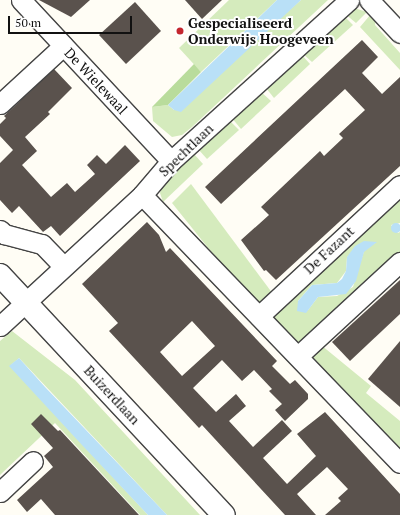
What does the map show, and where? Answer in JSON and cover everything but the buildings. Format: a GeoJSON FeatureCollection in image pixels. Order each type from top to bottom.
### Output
{"type":"FeatureCollection","features":[{"type":"Feature","properties":{"kind":"street","name":"De Wielewaal"},"geometry":{"type":"LineString","coordinates":[[21,0],[171,161]]}},
{"type":"Feature","properties":{"kind":"street","name":"Spechtlaan"},"geometry":{"type":"LineString","coordinates":[[0,326],[63,266],[142,195],[171,161],[348,0]]}},
{"type":"Feature","properties":{"kind":"street"},"geometry":{"type":"LineString","coordinates":[[369,0],[400,33]]}},
{"type":"Feature","properties":{"kind":"street"},"geometry":{"type":"LineString","coordinates":[[0,104],[63,46]]}},
{"type":"Feature","properties":{"kind":"street","name":"De Fazant"},"geometry":{"type":"LineString","coordinates":[[259,316],[400,185]]}},
{"type":"Feature","properties":{"kind":"street"},"geometry":{"type":"LineString","coordinates":[[142,195],[400,463]]}},
{"type":"Feature","properties":{"kind":"street"},"geometry":{"type":"LineString","coordinates":[[0,230],[4,234],[42,244],[63,266]]}},
{"type":"Feature","properties":{"kind":"street"},"geometry":{"type":"LineString","coordinates":[[298,356],[400,262]]}},
{"type":"Feature","properties":{"kind":"street","name":"Buizerdlaan"},"geometry":{"type":"LineString","coordinates":[[0,275],[224,515]]}},
{"type":"Feature","properties":{"kind":"street"},"geometry":{"type":"LineString","coordinates":[[0,492],[33,461]]}},
{"type":"Feature","properties":{"kind":"green space"},"geometry":{"type":"Polygon","coordinates":[[[229,0],[277,0],[201,72],[179,48],[229,0]]]}},
{"type":"Feature","properties":{"kind":"green space"},"geometry":{"type":"Polygon","coordinates":[[[301,0],[328,0],[192,127],[182,135],[172,137],[153,121],[152,107],[168,105],[174,110],[301,0]]]}},
{"type":"Feature","properties":{"kind":"green space"},"geometry":{"type":"Polygon","coordinates":[[[354,8],[367,12],[356,23],[344,13],[354,8]]]}},
{"type":"Feature","properties":{"kind":"green space"},"geometry":{"type":"Polygon","coordinates":[[[371,14],[376,17],[375,25],[400,53],[400,70],[360,27],[371,14]]]}},
{"type":"Feature","properties":{"kind":"green space"},"geometry":{"type":"Polygon","coordinates":[[[343,15],[353,25],[312,62],[302,53],[343,15]]]}},
{"type":"Feature","properties":{"kind":"green space"},"geometry":{"type":"Polygon","coordinates":[[[301,54],[310,64],[274,98],[266,88],[301,54]]]}},
{"type":"Feature","properties":{"kind":"green space"},"geometry":{"type":"Polygon","coordinates":[[[194,64],[201,72],[168,105],[152,107],[194,64]]]}},
{"type":"Feature","properties":{"kind":"green space"},"geometry":{"type":"Polygon","coordinates":[[[260,91],[271,101],[241,129],[231,117],[260,91]]]}},
{"type":"Feature","properties":{"kind":"green space"},"geometry":{"type":"Polygon","coordinates":[[[228,119],[239,130],[207,159],[198,149],[228,119]]]}},
{"type":"Feature","properties":{"kind":"green space"},"geometry":{"type":"Polygon","coordinates":[[[194,154],[203,164],[163,202],[160,193],[163,182],[194,154]]]}},
{"type":"Feature","properties":{"kind":"green space"},"geometry":{"type":"Polygon","coordinates":[[[191,184],[273,294],[260,306],[221,264],[172,203],[191,184]]]}},
{"type":"Feature","properties":{"kind":"green space"},"geometry":{"type":"Polygon","coordinates":[[[400,194],[400,223],[391,225],[398,233],[400,232],[400,255],[299,348],[269,315],[400,194]],[[376,242],[347,257],[346,271],[337,283],[312,285],[298,301],[308,310],[318,297],[337,296],[353,287],[364,251],[376,242]]]}},
{"type":"Feature","properties":{"kind":"green space"},"geometry":{"type":"Polygon","coordinates":[[[12,331],[75,380],[200,515],[167,515],[19,358],[10,366],[148,515],[140,515],[55,423],[0,475],[0,341],[12,331]]]}},
{"type":"Feature","properties":{"kind":"green space"},"geometry":{"type":"Polygon","coordinates":[[[321,345],[371,386],[366,393],[400,421],[400,456],[308,357],[321,345]]]}},
{"type":"Feature","properties":{"kind":"water"},"geometry":{"type":"Polygon","coordinates":[[[277,0],[301,0],[181,112],[174,110],[168,105],[277,0]]]}},
{"type":"Feature","properties":{"kind":"water"},"geometry":{"type":"Polygon","coordinates":[[[394,223],[398,223],[401,228],[398,233],[394,233],[391,230],[391,226],[394,223]]]}},
{"type":"Feature","properties":{"kind":"water"},"geometry":{"type":"Polygon","coordinates":[[[364,241],[377,242],[364,252],[356,281],[346,294],[318,297],[306,313],[297,311],[298,301],[312,285],[337,283],[342,279],[346,271],[347,257],[355,246],[364,241]]]}},
{"type":"Feature","properties":{"kind":"water"},"geometry":{"type":"Polygon","coordinates":[[[19,358],[167,515],[148,515],[82,445],[9,366],[19,358]]]}},
{"type":"Feature","properties":{"kind":"place","name":"Gespecialiseerd Onderwijs Hoogeveen"},"geometry":{"type":"Point","coordinates":[180,31]}}]}
